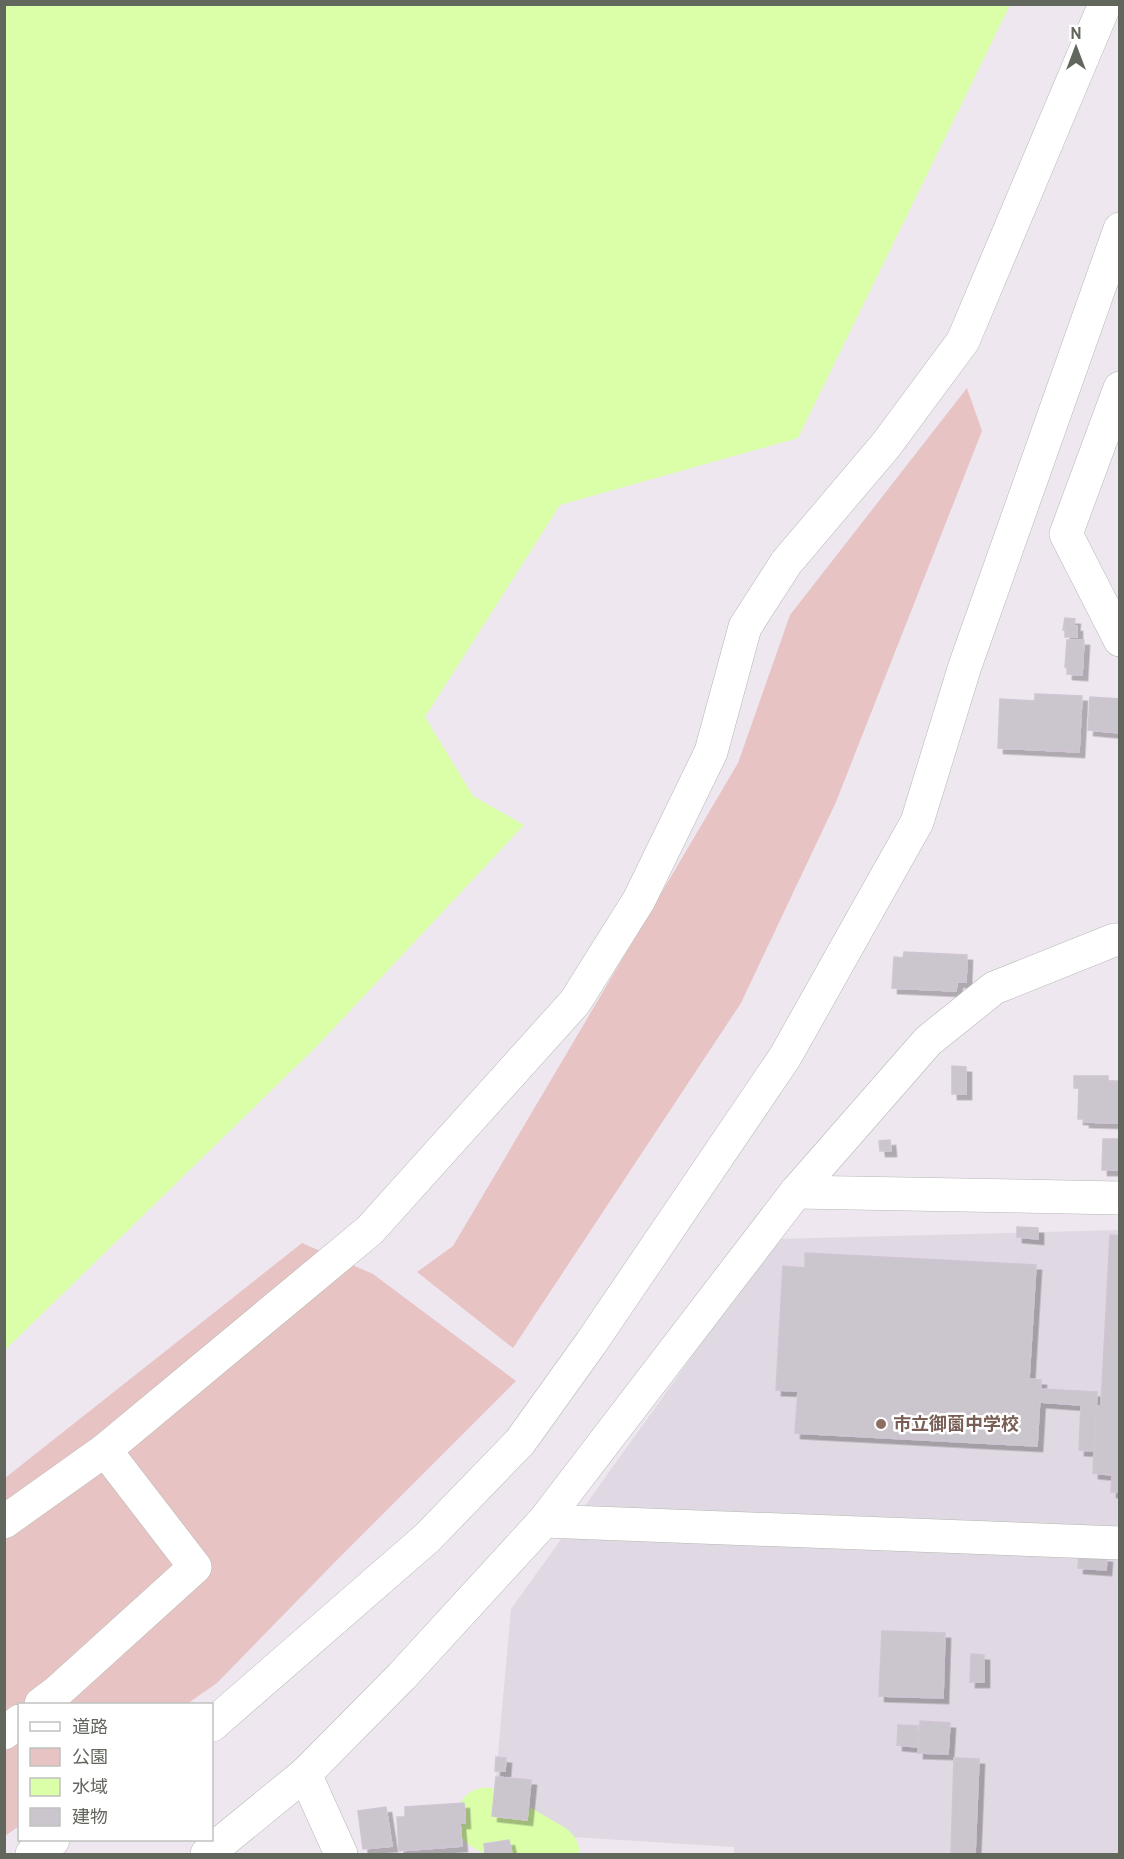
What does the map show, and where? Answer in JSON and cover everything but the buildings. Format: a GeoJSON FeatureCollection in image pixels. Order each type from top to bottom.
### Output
{"type":"FeatureCollection","features":[{"type":"Feature","properties":{"kind":"street"},"geometry":{"type":"LineString","coordinates":[[4,1522],[105,1450],[370,1230],[575,1002],[639,900],[711,752],[745,627],[786,563],[886,445],[963,341],[1105,4]]}},
{"type":"Feature","properties":{"kind":"street"},"geometry":{"type":"LineString","coordinates":[[213,1724],[427,1538],[520,1442],[785,1056],[916,822],[965,666],[1119,229]]}},
{"type":"Feature","properties":{"kind":"street"},"geometry":{"type":"LineString","coordinates":[[1119,388],[1066,534],[1119,640]]}},
{"type":"Feature","properties":{"kind":"street"},"geometry":{"type":"LineString","coordinates":[[207,1854],[305,1774],[402,1676],[544,1521],[796,1192],[928,1041],[994,988],[1119,940]]}},
{"type":"Feature","properties":{"kind":"street"},"geometry":{"type":"LineString","coordinates":[[796,1192],[1119,1197]]}},
{"type":"Feature","properties":{"kind":"street"},"geometry":{"type":"LineString","coordinates":[[42,1703],[195,1567],[105,1450]]}},
{"type":"Feature","properties":{"kind":"street"},"geometry":{"type":"LineString","coordinates":[[544,1521],[1119,1543]]}},
{"type":"Feature","properties":{"kind":"street"},"geometry":{"type":"LineString","coordinates":[[4,1733],[18,1722]]}},
{"type":"Feature","properties":{"kind":"street"},"geometry":{"type":"LineString","coordinates":[[305,1774],[341,1854]]}},
{"type":"Feature","properties":{"kind":"street"},"geometry":{"type":"LineString","coordinates":[[32,1854],[49,1841]]}},
{"type":"Feature","properties":{"kind":"shaded area","name":"市立御薗中学校"},"geometry":{"type":"Polygon","coordinates":[[[1119,1230],[1119,1854],[734,1854],[734,1847],[491,1832],[511,1609],[776,1239],[1119,1230]]]}},
{"type":"Feature","properties":{"kind":"green space"},"geometry":{"type":"Polygon","coordinates":[[[967,388],[982,431],[836,802],[741,1003],[513,1348],[417,1272],[453,1246],[738,763],[790,615],[967,388]]]}},
{"type":"Feature","properties":{"kind":"green space"},"geometry":{"type":"Polygon","coordinates":[[[302,1243],[373,1274],[516,1381],[217,1683],[188,1703],[18,1703],[18,1827],[5,1836],[5,1478],[302,1243]]]}},
{"type":"Feature","properties":{"kind":"water"},"geometry":{"type":"Polygon","coordinates":[[[5,4],[1010,5],[798,438],[560,505],[425,717],[473,796],[524,825],[319,1044],[5,1350],[5,4]]]}},
{"type":"Feature","properties":{"kind":"waterway"},"geometry":{"type":"LineString","coordinates":[[487,1819],[548,1854]]}},
{"type":"Feature","properties":{"kind":"place","name":"市立御薗中学校"},"geometry":{"type":"Point","coordinates":[881,1424]}}]}
